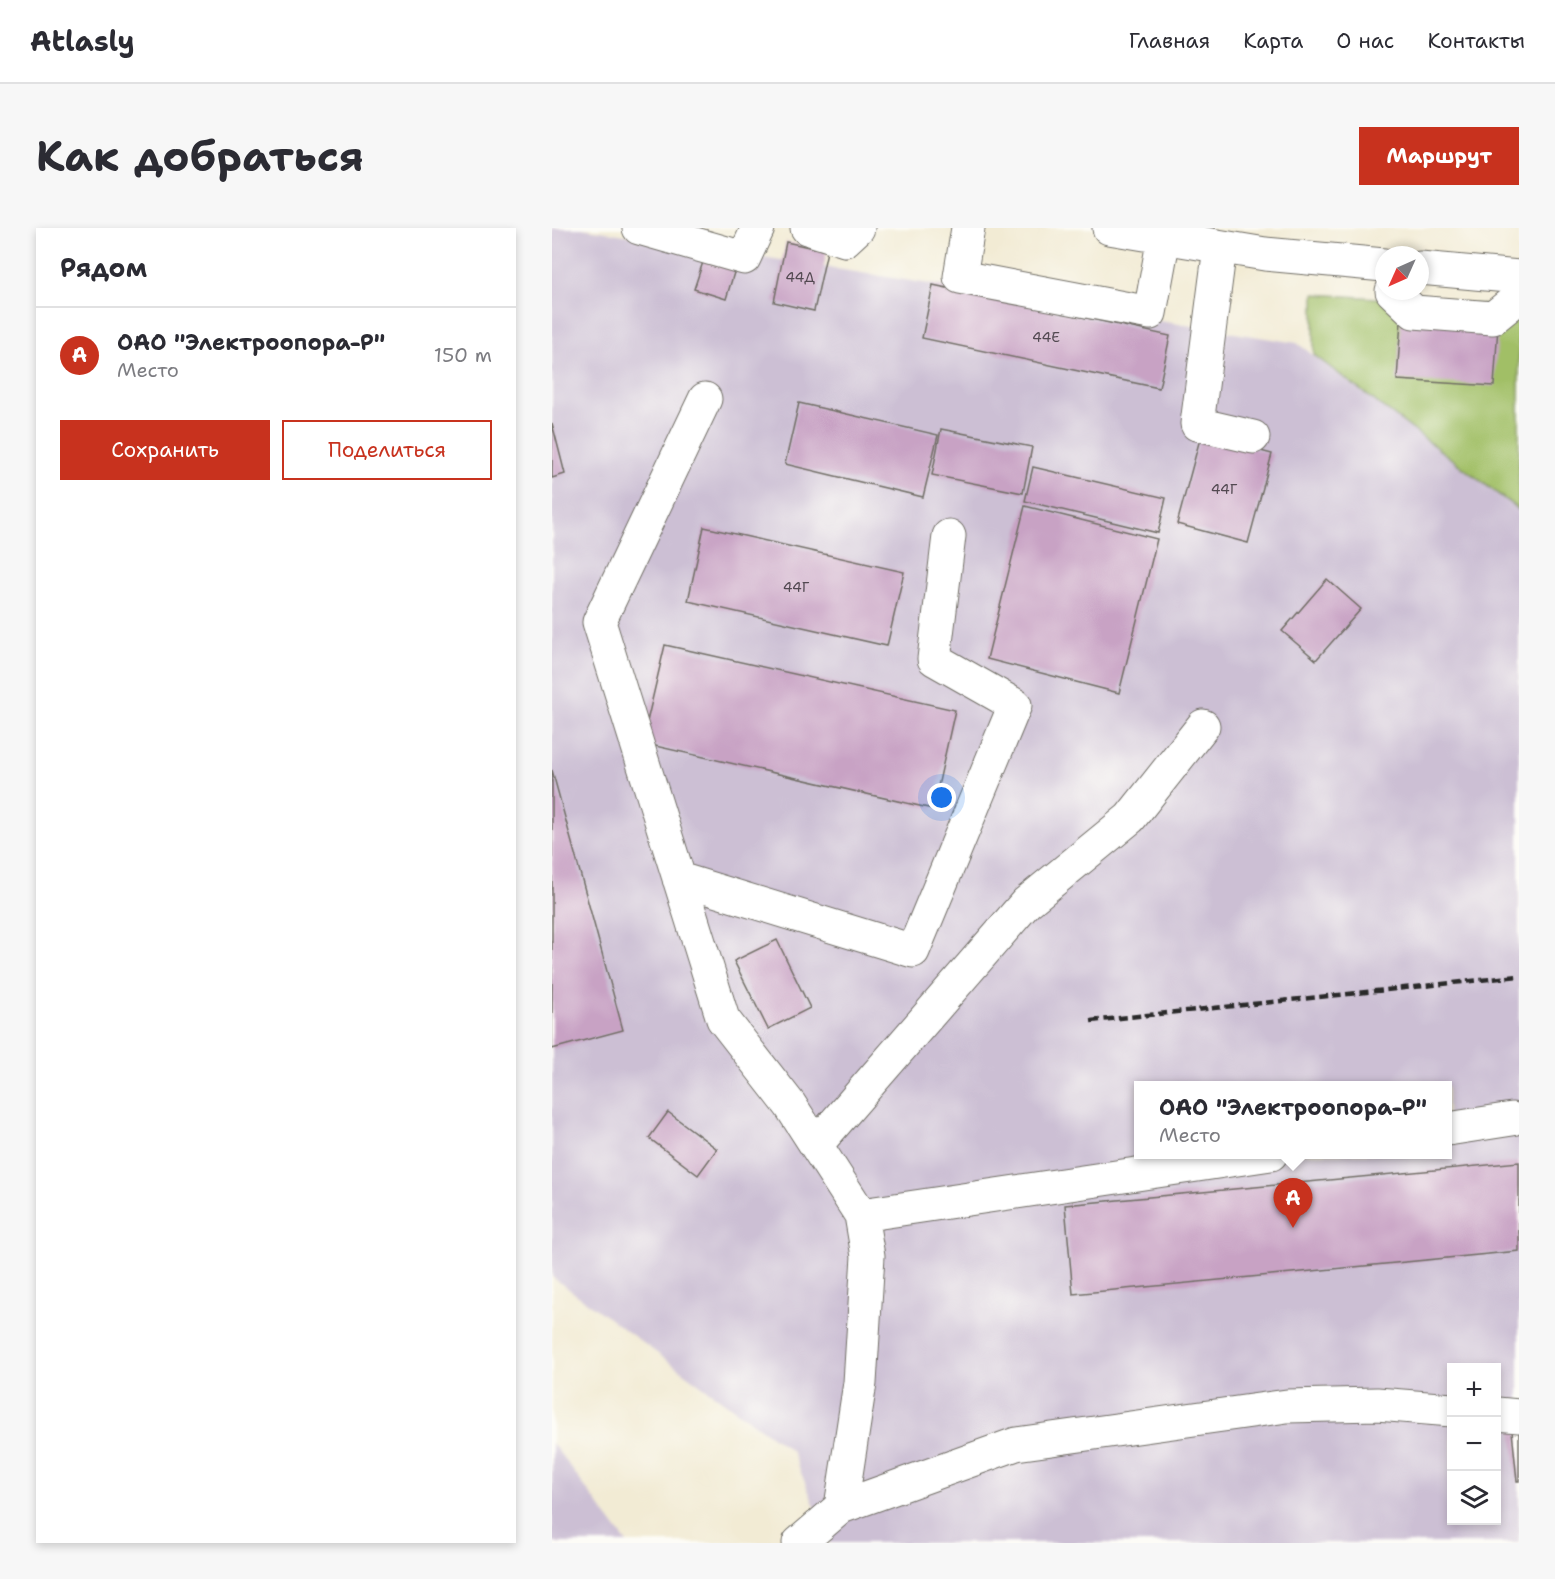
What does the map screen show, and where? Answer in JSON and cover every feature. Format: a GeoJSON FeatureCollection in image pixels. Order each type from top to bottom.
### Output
{"type":"FeatureCollection","features":[{"type":"Feature","properties":{"kind":"street"},"geometry":{"type":"LineString","coordinates":[[639,228],[744,258],[758,228]]}},
{"type":"Feature","properties":{"kind":"street"},"geometry":{"type":"LineString","coordinates":[[807,228],[845,240],[858,228]]}},
{"type":"Feature","properties":{"kind":"street"},"geometry":{"type":"LineString","coordinates":[[968,228],[960,277],[1150,313],[1164,237]]}},
{"type":"Feature","properties":{"kind":"street"},"geometry":{"type":"LineString","coordinates":[[1111,228],[1375,270]]}},
{"type":"Feature","properties":{"kind":"street"},"geometry":{"type":"LineString","coordinates":[[1220,247],[1197,424],[1253,437]]}},
{"type":"Feature","properties":{"kind":"street"},"geometry":{"type":"LineString","coordinates":[[1429,269],[1519,277]]}},
{"type":"Feature","properties":{"kind":"street"},"geometry":{"type":"LineString","coordinates":[[1401,300],[1414,312],[1494,318],[1519,297]]}},
{"type":"Feature","properties":{"kind":"street"},"geometry":{"type":"LineString","coordinates":[[705,399],[598,622],[723,1019],[790,1106],[861,1215],[868,1256],[860,1383],[841,1506]]}},
{"type":"Feature","properties":{"kind":"street"},"geometry":{"type":"LineString","coordinates":[[679,879],[913,951],[1014,705],[934,659],[949,536]]}},
{"type":"Feature","properties":{"kind":"street"},"geometry":{"type":"LineString","coordinates":[[816,1145],[1026,903],[1130,818],[1203,726]]}},
{"type":"Feature","properties":{"kind":"street"},"geometry":{"type":"LineString","coordinates":[[1452,1127],[1512,1119]]}},
{"type":"Feature","properties":{"kind":"street"},"geometry":{"type":"LineString","coordinates":[[861,1215],[1244,1159]]}},
{"type":"Feature","properties":{"kind":"street"},"geometry":{"type":"LineString","coordinates":[[799,1543],[841,1506],[1016,1444],[1287,1406],[1377,1404],[1447,1410]]}},
{"type":"Feature","properties":{"kind":"street"},"geometry":{"type":"LineString","coordinates":[[1501,1414],[1519,1416]]}},
{"type":"Feature","properties":{"kind":"shaded area"},"geometry":{"type":"Polygon","coordinates":[[[552,228],[581,228],[1297,343],[1519,510],[1519,1543],[830,1543],[792,1451],[552,1277],[552,228]]]}},
{"type":"Feature","properties":{"kind":"shaded area"},"geometry":{"type":"Polygon","coordinates":[[[552,1443],[627,1543],[552,1543],[552,1443]]]}},
{"type":"Feature","properties":{"kind":"green space"},"geometry":{"type":"Polygon","coordinates":[[[1314,294],[1375,298],[1375,300],[1519,307],[1519,510],[1314,355],[1314,294]]]}},
{"type":"Feature","properties":{"kind":"building"},"geometry":{"type":"Polygon","coordinates":[[[786,242],[827,251],[814,311],[774,302],[786,242]]]}},
{"type":"Feature","properties":{"kind":"building"},"geometry":{"type":"Polygon","coordinates":[[[705,256],[736,266],[726,299],[694,289],[705,256]]]}},
{"type":"Feature","properties":{"kind":"building"},"geometry":{"type":"Polygon","coordinates":[[[933,285],[1170,336],[1159,388],[922,338],[933,285]]]}},
{"type":"Feature","properties":{"kind":"building"},"geometry":{"type":"Polygon","coordinates":[[[1401,320],[1498,326],[1494,386],[1397,380],[1401,320]]]}},
{"type":"Feature","properties":{"kind":"building"},"geometry":{"type":"Polygon","coordinates":[[[799,403],[938,435],[923,497],[785,464],[799,403]]]}},
{"type":"Feature","properties":{"kind":"building"},"geometry":{"type":"Polygon","coordinates":[[[552,423],[565,474],[552,478],[552,423]]]}},
{"type":"Feature","properties":{"kind":"building"},"geometry":{"type":"Polygon","coordinates":[[[941,429],[1032,447],[1023,493],[932,475],[941,429]]]}},
{"type":"Feature","properties":{"kind":"building"},"geometry":{"type":"Polygon","coordinates":[[[1201,435],[1272,454],[1248,543],[1177,524],[1201,435]]]}},
{"type":"Feature","properties":{"kind":"building"},"geometry":{"type":"Polygon","coordinates":[[[1033,467],[1166,498],[1158,533],[1025,501],[1033,467]]]}},
{"type":"Feature","properties":{"kind":"building"},"geometry":{"type":"Polygon","coordinates":[[[1025,506],[1157,539],[1119,693],[987,659],[1025,506]]]}},
{"type":"Feature","properties":{"kind":"building"},"geometry":{"type":"Polygon","coordinates":[[[704,527],[904,572],[887,646],[688,601],[704,527]]]}},
{"type":"Feature","properties":{"kind":"building"},"geometry":{"type":"Polygon","coordinates":[[[1327,579],[1361,609],[1316,660],[1282,631],[1327,579]]]}},
{"type":"Feature","properties":{"kind":"building"},"geometry":{"type":"Polygon","coordinates":[[[665,645],[955,710],[933,809],[642,743],[665,645]]]}},
{"type":"Feature","properties":{"kind":"building"},"geometry":{"type":"Polygon","coordinates":[[[552,770],[623,1030],[552,1049],[552,770]]]}},
{"type":"Feature","properties":{"kind":"building"},"geometry":{"type":"Polygon","coordinates":[[[777,940],[810,1008],[768,1029],[734,961],[777,940]]]}},
{"type":"Feature","properties":{"kind":"building"},"geometry":{"type":"Polygon","coordinates":[[[668,1112],[717,1149],[698,1175],[649,1138],[668,1112]]]}},
{"type":"Feature","properties":{"kind":"building"},"geometry":{"type":"Polygon","coordinates":[[[1519,1162],[1519,1251],[1073,1294],[1065,1205],[1519,1162]]]}},
{"type":"Feature","properties":{"kind":"building"},"geometry":{"type":"Polygon","coordinates":[[[1512,1431],[1519,1431],[1519,1481],[1517,1481],[1512,1431]]]}},
{"type":"Feature","properties":{"kind":"railway"},"geometry":{"type":"LineString","coordinates":[[1091,1021],[1519,976]]}},
{"type":"Feature","properties":{"kind":"place","name":"ОАО \"Электроопора-Р\""},"geometry":{"type":"Point","coordinates":[1293,1228]}}]}
